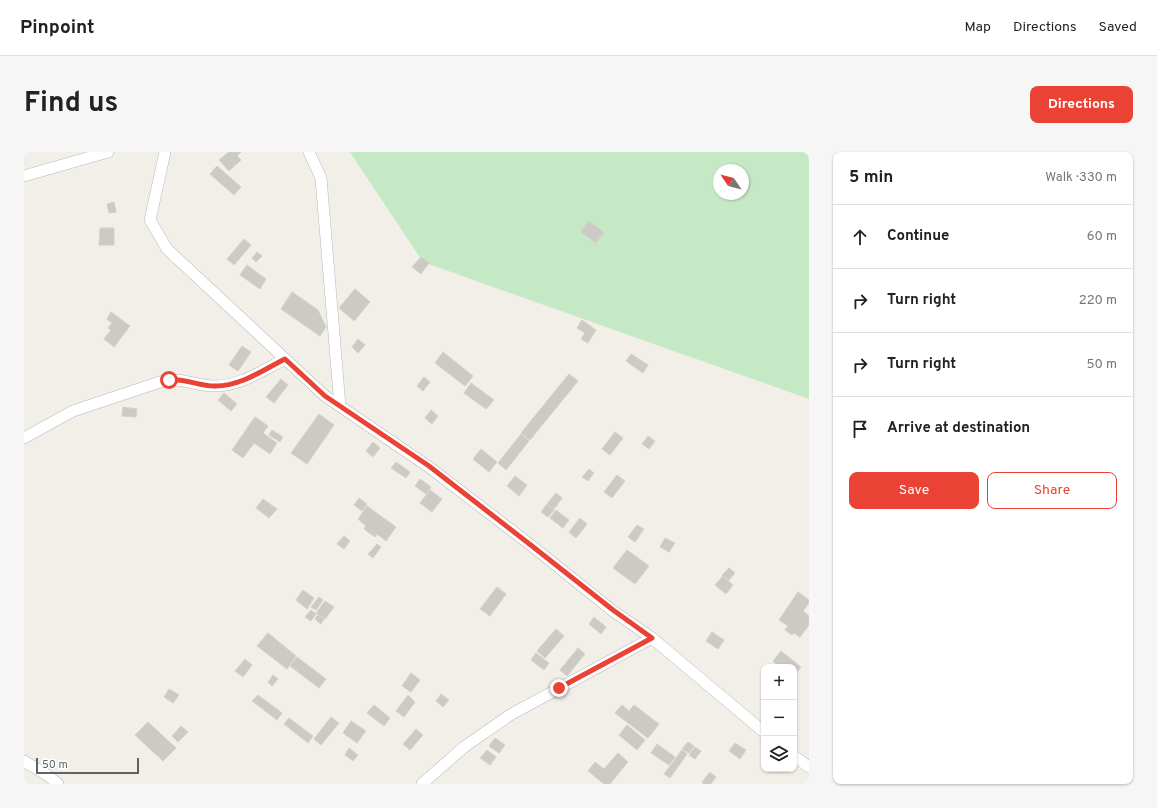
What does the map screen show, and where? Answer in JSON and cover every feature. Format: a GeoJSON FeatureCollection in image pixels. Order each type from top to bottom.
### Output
{"type":"FeatureCollection","features":[{"type":"Feature","properties":{"kind":"street"},"geometry":{"type":"LineString","coordinates":[[24,176],[108,152]]}},
{"type":"Feature","properties":{"kind":"street"},"geometry":{"type":"LineString","coordinates":[[165,152],[150,220],[167,249],[325,396],[429,466],[613,610],[652,638],[761,729]]}},
{"type":"Feature","properties":{"kind":"street"},"geometry":{"type":"LineString","coordinates":[[309,152],[321,178],[340,406]]}},
{"type":"Feature","properties":{"kind":"street"},"geometry":{"type":"LineString","coordinates":[[24,438],[73,411],[163,381],[175,379],[206,386],[225,386],[236,383],[285,359]]}},
{"type":"Feature","properties":{"kind":"street"},"geometry":{"type":"LineString","coordinates":[[422,784],[464,747],[510,715],[652,638]]}},
{"type":"Feature","properties":{"kind":"street"},"geometry":{"type":"LineString","coordinates":[[797,758],[809,767]]}},
{"type":"Feature","properties":{"kind":"street"},"geometry":{"type":"LineString","coordinates":[[24,761],[47,775],[58,784]]}},
{"type":"Feature","properties":{"kind":"green space"},"geometry":{"type":"Polygon","coordinates":[[[350,152],[809,152],[809,399],[423,262],[350,152]]]}},
{"type":"Feature","properties":{"kind":"building"},"geometry":{"type":"Polygon","coordinates":[[[229,152],[241,152],[237,156],[241,160],[229,171],[219,160],[229,152]]]}},
{"type":"Feature","properties":{"kind":"building"},"geometry":{"type":"Polygon","coordinates":[[[217,166],[241,187],[234,195],[210,174],[217,166]]]}},
{"type":"Feature","properties":{"kind":"building"},"geometry":{"type":"Polygon","coordinates":[[[114,202],[116,212],[109,213],[107,204],[114,202]]]}},
{"type":"Feature","properties":{"kind":"building"},"geometry":{"type":"Polygon","coordinates":[[[588,221],[604,232],[596,243],[581,232],[588,221]]]}},
{"type":"Feature","properties":{"kind":"building"},"geometry":{"type":"Polygon","coordinates":[[[100,228],[114,228],[114,245],[99,245],[100,228]]]}},
{"type":"Feature","properties":{"kind":"building"},"geometry":{"type":"Polygon","coordinates":[[[244,239],[251,245],[234,265],[227,259],[244,239]]]}},
{"type":"Feature","properties":{"kind":"building"},"geometry":{"type":"Polygon","coordinates":[[[257,252],[262,256],[256,262],[252,258],[257,252]]]}},
{"type":"Feature","properties":{"kind":"building"},"geometry":{"type":"Polygon","coordinates":[[[421,257],[429,263],[421,274],[412,267],[421,257]]]}},
{"type":"Feature","properties":{"kind":"building"},"geometry":{"type":"Polygon","coordinates":[[[247,265],[266,279],[260,289],[240,275],[247,265]]]}},
{"type":"Feature","properties":{"kind":"building"},"geometry":{"type":"Polygon","coordinates":[[[355,289],[370,302],[354,321],[339,308],[355,289]]]}},
{"type":"Feature","properties":{"kind":"building"},"geometry":{"type":"Polygon","coordinates":[[[292,292],[318,310],[326,327],[320,336],[281,309],[292,292]]]}},
{"type":"Feature","properties":{"kind":"building"},"geometry":{"type":"Polygon","coordinates":[[[111,312],[130,326],[114,347],[104,339],[111,330],[108,328],[112,323],[107,319],[111,312]]]}},
{"type":"Feature","properties":{"kind":"building"},"geometry":{"type":"Polygon","coordinates":[[[582,320],[596,330],[588,343],[581,339],[585,333],[577,328],[582,320]]]}},
{"type":"Feature","properties":{"kind":"building"},"geometry":{"type":"Polygon","coordinates":[[[358,339],[365,345],[358,353],[352,347],[358,339]]]}},
{"type":"Feature","properties":{"kind":"building"},"geometry":{"type":"Polygon","coordinates":[[[242,346],[251,352],[238,371],[229,365],[242,346]]]}},
{"type":"Feature","properties":{"kind":"building"},"geometry":{"type":"Polygon","coordinates":[[[443,352],[473,376],[465,386],[435,363],[443,352]]]}},
{"type":"Feature","properties":{"kind":"building"},"geometry":{"type":"Polygon","coordinates":[[[631,354],[648,365],[643,373],[626,361],[631,354]]]}},
{"type":"Feature","properties":{"kind":"building"},"geometry":{"type":"Polygon","coordinates":[[[569,374],[578,381],[530,440],[521,433],[569,374]]]}},
{"type":"Feature","properties":{"kind":"building"},"geometry":{"type":"Polygon","coordinates":[[[424,377],[430,382],[423,391],[417,386],[424,377]]]}},
{"type":"Feature","properties":{"kind":"building"},"geometry":{"type":"Polygon","coordinates":[[[281,379],[288,385],[274,403],[266,397],[281,379]]]}},
{"type":"Feature","properties":{"kind":"building"},"geometry":{"type":"Polygon","coordinates":[[[471,383],[494,400],[486,409],[464,393],[471,383]]]}},
{"type":"Feature","properties":{"kind":"building"},"geometry":{"type":"Polygon","coordinates":[[[224,393],[237,404],[231,411],[218,400],[224,393]]]}},
{"type":"Feature","properties":{"kind":"building"},"geometry":{"type":"Polygon","coordinates":[[[123,407],[137,409],[136,417],[122,416],[123,407]]]}},
{"type":"Feature","properties":{"kind":"building"},"geometry":{"type":"Polygon","coordinates":[[[431,410],[438,416],[432,424],[425,418],[431,410]]]}},
{"type":"Feature","properties":{"kind":"building"},"geometry":{"type":"Polygon","coordinates":[[[319,414],[334,425],[307,464],[291,453],[319,414]]]}},
{"type":"Feature","properties":{"kind":"building"},"geometry":{"type":"Polygon","coordinates":[[[255,417],[268,426],[263,433],[277,443],[270,454],[254,443],[243,458],[232,450],[255,417]]]}},
{"type":"Feature","properties":{"kind":"building"},"geometry":{"type":"Polygon","coordinates":[[[272,430],[283,437],[280,442],[269,435],[272,430]]]}},
{"type":"Feature","properties":{"kind":"building"},"geometry":{"type":"Polygon","coordinates":[[[615,432],[623,438],[610,455],[602,449],[615,432]]]}},
{"type":"Feature","properties":{"kind":"building"},"geometry":{"type":"Polygon","coordinates":[[[521,434],[529,441],[506,470],[498,463],[521,434]]]}},
{"type":"Feature","properties":{"kind":"building"},"geometry":{"type":"Polygon","coordinates":[[[648,436],[655,441],[649,449],[642,444],[648,436]]]}},
{"type":"Feature","properties":{"kind":"building"},"geometry":{"type":"Polygon","coordinates":[[[373,442],[380,448],[373,457],[366,451],[373,442]]]}},
{"type":"Feature","properties":{"kind":"building"},"geometry":{"type":"Polygon","coordinates":[[[481,449],[497,462],[489,472],[473,459],[481,449]]]}},
{"type":"Feature","properties":{"kind":"building"},"geometry":{"type":"Polygon","coordinates":[[[396,462],[410,472],[406,478],[391,468],[396,462]]]}},
{"type":"Feature","properties":{"kind":"building"},"geometry":{"type":"Polygon","coordinates":[[[589,469],[594,473],[588,481],[582,477],[589,469]]]}},
{"type":"Feature","properties":{"kind":"building"},"geometry":{"type":"Polygon","coordinates":[[[617,475],[625,481],[612,498],[604,492],[617,475]]]}},
{"type":"Feature","properties":{"kind":"building"},"geometry":{"type":"Polygon","coordinates":[[[515,476],[527,485],[519,496],[507,486],[515,476]]]}},
{"type":"Feature","properties":{"kind":"building"},"geometry":{"type":"Polygon","coordinates":[[[420,479],[431,487],[426,494],[415,486],[420,479]]]}},
{"type":"Feature","properties":{"kind":"building"},"geometry":{"type":"Polygon","coordinates":[[[430,490],[442,499],[432,512],[420,503],[430,490]]]}},
{"type":"Feature","properties":{"kind":"building"},"geometry":{"type":"Polygon","coordinates":[[[556,493],[562,498],[554,509],[547,504],[556,493]]]}},
{"type":"Feature","properties":{"kind":"building"},"geometry":{"type":"Polygon","coordinates":[[[359,498],[367,504],[362,511],[354,505],[359,498]]]}},
{"type":"Feature","properties":{"kind":"building"},"geometry":{"type":"Polygon","coordinates":[[[263,499],[277,509],[269,518],[256,508],[263,499]]]}},
{"type":"Feature","properties":{"kind":"building"},"geometry":{"type":"Polygon","coordinates":[[[547,504],[554,510],[548,517],[541,512],[547,504]]]}},
{"type":"Feature","properties":{"kind":"building"},"geometry":{"type":"Polygon","coordinates":[[[367,506],[396,527],[386,541],[377,534],[375,537],[364,529],[366,526],[358,519],[367,506]]]}},
{"type":"Feature","properties":{"kind":"building"},"geometry":{"type":"Polygon","coordinates":[[[556,510],[569,520],[563,528],[550,518],[556,510]]]}},
{"type":"Feature","properties":{"kind":"building"},"geometry":{"type":"Polygon","coordinates":[[[580,518],[587,524],[576,538],[569,532],[580,518]]]}},
{"type":"Feature","properties":{"kind":"building"},"geometry":{"type":"Polygon","coordinates":[[[637,525],[644,529],[635,542],[628,537],[637,525]]]}},
{"type":"Feature","properties":{"kind":"building"},"geometry":{"type":"Polygon","coordinates":[[[344,536],[350,541],[344,549],[337,544],[344,536]]]}},
{"type":"Feature","properties":{"kind":"building"},"geometry":{"type":"Polygon","coordinates":[[[665,538],[675,543],[669,552],[660,547],[665,538]]]}},
{"type":"Feature","properties":{"kind":"building"},"geometry":{"type":"Polygon","coordinates":[[[377,544],[381,547],[373,558],[368,554],[377,544]]]}},
{"type":"Feature","properties":{"kind":"building"},"geometry":{"type":"Polygon","coordinates":[[[627,550],[649,566],[635,584],[613,568],[627,550]]]}},
{"type":"Feature","properties":{"kind":"building"},"geometry":{"type":"Polygon","coordinates":[[[729,568],[735,573],[729,580],[722,575],[729,568]]]}},
{"type":"Feature","properties":{"kind":"building"},"geometry":{"type":"Polygon","coordinates":[[[723,576],[733,585],[726,594],[715,585],[723,576]]]}},
{"type":"Feature","properties":{"kind":"building"},"geometry":{"type":"Polygon","coordinates":[[[497,587],[506,594],[490,616],[480,609],[497,587]]]}},
{"type":"Feature","properties":{"kind":"building"},"geometry":{"type":"Polygon","coordinates":[[[303,590],[314,598],[307,609],[296,600],[303,590]]]}},
{"type":"Feature","properties":{"kind":"building"},"geometry":{"type":"Polygon","coordinates":[[[798,592],[809,600],[809,603],[803,611],[809,616],[809,625],[800,637],[794,633],[792,635],[785,630],[788,626],[779,620],[798,592]]]}},
{"type":"Feature","properties":{"kind":"building"},"geometry":{"type":"Polygon","coordinates":[[[319,597],[323,600],[316,610],[311,607],[319,597]]]}},
{"type":"Feature","properties":{"kind":"building"},"geometry":{"type":"Polygon","coordinates":[[[325,601],[334,607],[325,619],[316,613],[325,601]]]}},
{"type":"Feature","properties":{"kind":"building"},"geometry":{"type":"Polygon","coordinates":[[[311,610],[316,614],[311,621],[305,617],[311,610]]]}},
{"type":"Feature","properties":{"kind":"building"},"geometry":{"type":"Polygon","coordinates":[[[318,615],[324,619],[321,624],[315,619],[318,615]]]}},
{"type":"Feature","properties":{"kind":"building"},"geometry":{"type":"Polygon","coordinates":[[[594,617],[606,627],[601,634],[589,624],[594,617]]]}},
{"type":"Feature","properties":{"kind":"building"},"geometry":{"type":"Polygon","coordinates":[[[556,629],[564,636],[545,658],[537,651],[556,629]]]}},
{"type":"Feature","properties":{"kind":"building"},"geometry":{"type":"Polygon","coordinates":[[[712,632],[724,640],[718,649],[706,641],[712,632]]]}},
{"type":"Feature","properties":{"kind":"building"},"geometry":{"type":"Polygon","coordinates":[[[268,633],[296,656],[287,669],[257,646],[268,633]]]}},
{"type":"Feature","properties":{"kind":"building"},"geometry":{"type":"Polygon","coordinates":[[[578,648],[585,654],[567,676],[560,670],[578,648]]]}},
{"type":"Feature","properties":{"kind":"building"},"geometry":{"type":"Polygon","coordinates":[[[781,651],[801,667],[797,672],[797,664],[776,664],[773,661],[781,651]]]}},
{"type":"Feature","properties":{"kind":"building"},"geometry":{"type":"Polygon","coordinates":[[[536,653],[549,663],[544,670],[531,660],[536,653]]]}},
{"type":"Feature","properties":{"kind":"building"},"geometry":{"type":"Polygon","coordinates":[[[297,657],[326,679],[319,688],[290,666],[297,657]]]}},
{"type":"Feature","properties":{"kind":"building"},"geometry":{"type":"Polygon","coordinates":[[[245,659],[252,665],[243,677],[235,671],[245,659]]]}},
{"type":"Feature","properties":{"kind":"building"},"geometry":{"type":"Polygon","coordinates":[[[411,673],[420,680],[411,692],[402,686],[411,673]]]}},
{"type":"Feature","properties":{"kind":"building"},"geometry":{"type":"Polygon","coordinates":[[[273,675],[278,679],[272,686],[268,682],[273,675]]]}},
{"type":"Feature","properties":{"kind":"building"},"geometry":{"type":"Polygon","coordinates":[[[169,689],[179,695],[173,703],[164,697],[169,689]]]}},
{"type":"Feature","properties":{"kind":"building"},"geometry":{"type":"Polygon","coordinates":[[[441,694],[449,700],[443,707],[436,701],[441,694]]]}},
{"type":"Feature","properties":{"kind":"building"},"geometry":{"type":"Polygon","coordinates":[[[258,695],[282,713],[277,720],[252,701],[258,695]]]}},
{"type":"Feature","properties":{"kind":"building"},"geometry":{"type":"Polygon","coordinates":[[[408,695],[415,702],[404,717],[396,711],[408,695]]]}},
{"type":"Feature","properties":{"kind":"building"},"geometry":{"type":"Polygon","coordinates":[[[374,705],[390,718],[384,726],[367,713],[374,705]]]}},
{"type":"Feature","properties":{"kind":"building"},"geometry":{"type":"Polygon","coordinates":[[[622,705],[629,711],[634,705],[659,724],[648,738],[615,713],[622,705]]]}},
{"type":"Feature","properties":{"kind":"building"},"geometry":{"type":"Polygon","coordinates":[[[331,717],[339,723],[321,745],[314,739],[331,717]]]}},
{"type":"Feature","properties":{"kind":"building"},"geometry":{"type":"Polygon","coordinates":[[[289,718],[313,736],[308,743],[284,724],[289,718]]]}},
{"type":"Feature","properties":{"kind":"building"},"geometry":{"type":"Polygon","coordinates":[[[351,721],[366,731],[357,743],[343,733],[351,721]]]}},
{"type":"Feature","properties":{"kind":"building"},"geometry":{"type":"Polygon","coordinates":[[[148,722],[176,748],[163,761],[135,735],[148,722]]]}},
{"type":"Feature","properties":{"kind":"building"},"geometry":{"type":"Polygon","coordinates":[[[627,725],[645,740],[637,750],[619,735],[627,725]]]}},
{"type":"Feature","properties":{"kind":"building"},"geometry":{"type":"Polygon","coordinates":[[[181,726],[188,732],[178,742],[172,736],[181,726]]]}},
{"type":"Feature","properties":{"kind":"building"},"geometry":{"type":"Polygon","coordinates":[[[416,729],[423,735],[410,750],[403,744],[416,729]]]}},
{"type":"Feature","properties":{"kind":"building"},"geometry":{"type":"Polygon","coordinates":[[[495,738],[505,745],[499,753],[489,746],[495,738]]]}},
{"type":"Feature","properties":{"kind":"building"},"geometry":{"type":"Polygon","coordinates":[[[688,742],[694,746],[689,753],[682,749],[688,742]]]}},
{"type":"Feature","properties":{"kind":"building"},"geometry":{"type":"Polygon","coordinates":[[[735,743],[746,750],[740,759],[729,751],[735,743]]]}},
{"type":"Feature","properties":{"kind":"building"},"geometry":{"type":"Polygon","coordinates":[[[657,744],[675,757],[669,765],[651,753],[657,744]]]}},
{"type":"Feature","properties":{"kind":"building"},"geometry":{"type":"Polygon","coordinates":[[[695,747],[701,751],[695,759],[689,755],[695,747]]]}},
{"type":"Feature","properties":{"kind":"building"},"geometry":{"type":"Polygon","coordinates":[[[349,748],[358,755],[353,761],[345,755],[349,748]]]}},
{"type":"Feature","properties":{"kind":"building"},"geometry":{"type":"Polygon","coordinates":[[[487,750],[496,757],[490,765],[480,758],[487,750]]]}},
{"type":"Feature","properties":{"kind":"building"},"geometry":{"type":"Polygon","coordinates":[[[682,750],[687,754],[670,778],[664,774],[682,750]]]}},
{"type":"Feature","properties":{"kind":"building"},"geometry":{"type":"Polygon","coordinates":[[[618,753],[628,762],[610,784],[604,784],[588,771],[595,762],[604,769],[618,753]]]}},
{"type":"Feature","properties":{"kind":"building"},"geometry":{"type":"Polygon","coordinates":[[[710,772],[716,777],[711,784],[704,784],[702,782],[710,772]]]}},
{"type":"Feature","properties":{"kind":"route"},"geometry":{"type":"LineString","coordinates":[[169,380],[183,380],[206,386],[225,386],[236,383],[285,359],[325,396],[429,466],[613,610],[652,638],[559,688]]}}]}
